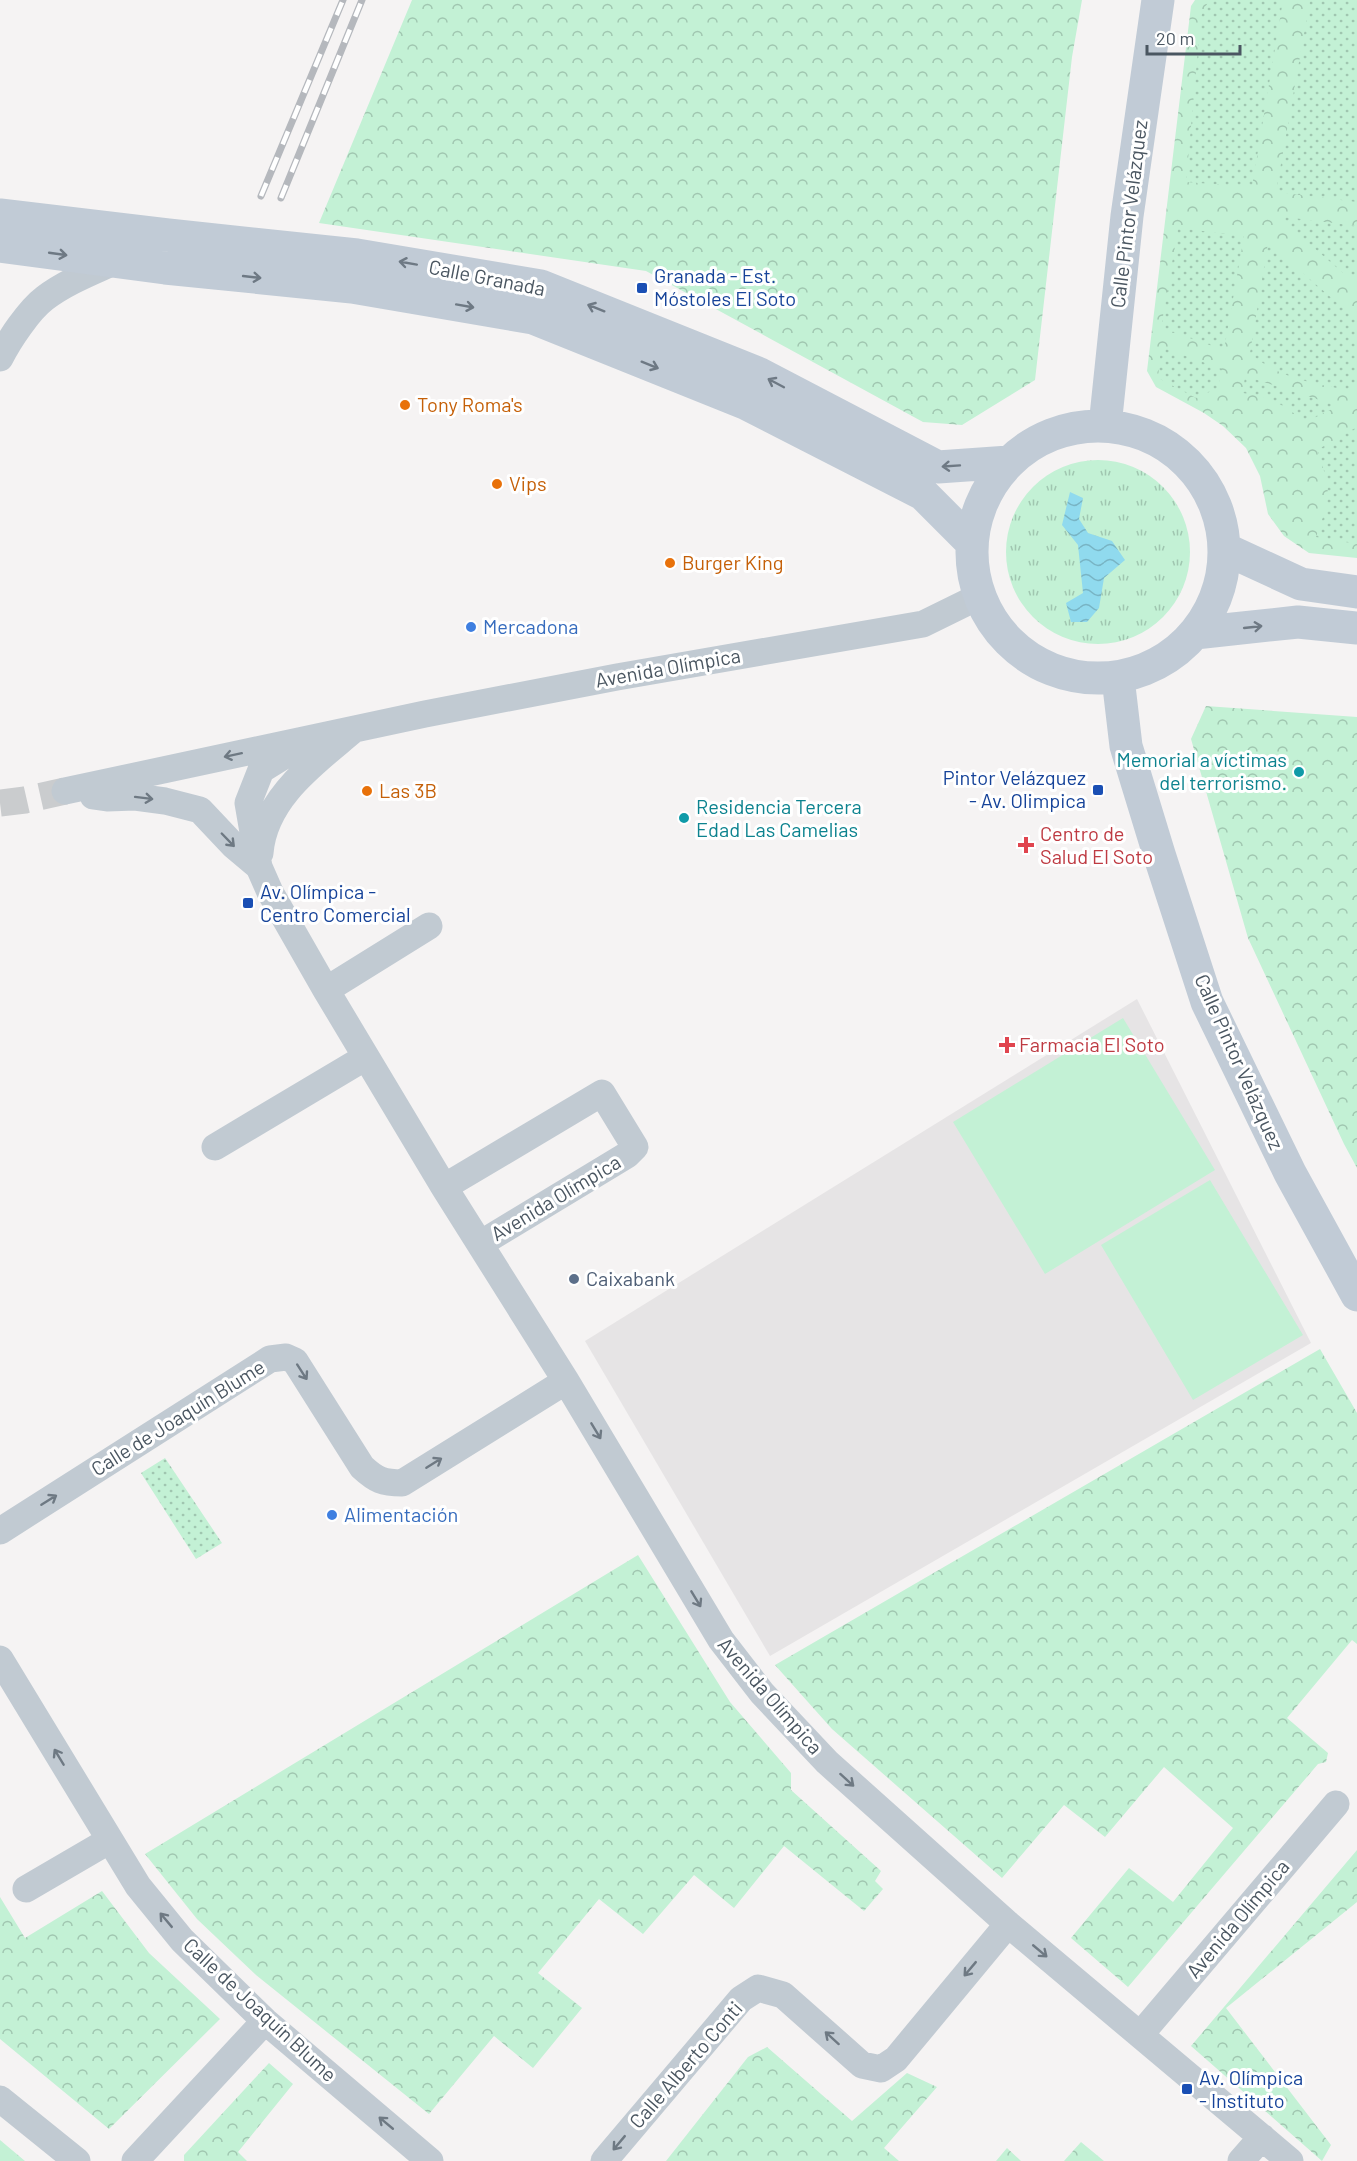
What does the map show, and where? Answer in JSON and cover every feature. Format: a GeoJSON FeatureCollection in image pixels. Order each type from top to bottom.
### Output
{"type":"FeatureCollection","features":[{"type":"Feature","properties":{"kind":"street","name":"Calle Pintor Velázquez"},"geometry":{"type":"LineString","coordinates":[[1105,426],[1130,194],[1159,1]]}},
{"type":"Feature","properties":{"kind":"street","name":"Calle Granada"},"geometry":{"type":"LineString","coordinates":[[0,214],[357,255],[542,286],[760,374],[938,467],[1009,462]]}},
{"type":"Feature","properties":{"kind":"street","name":"Calle Granada"},"geometry":{"type":"LineString","coordinates":[[0,246],[352,287],[533,318],[747,404],[923,494],[972,543]]}},
{"type":"Feature","properties":{"kind":"street"},"geometry":{"type":"LineString","coordinates":[[0,358],[9,340],[43,299],[63,286],[116,261]]}},
{"type":"Feature","properties":{"kind":"street"},"geometry":{"type":"LineString","coordinates":[[1105,426],[1132,430],[1172,449],[1188,465],[1203,482],[1218,511],[1225,549],[1217,594],[1195,633],[1166,658],[1118,678],[1086,677],[1056,672],[1024,655],[997,629],[980,596],[973,570],[972,543],[983,500],[1009,462],[1045,437],[1073,428],[1105,426]]}},
{"type":"Feature","properties":{"kind":"street"},"geometry":{"type":"LineString","coordinates":[[1225,549],[1301,584],[1357,592]]}},
{"type":"Feature","properties":{"kind":"street","name":"Avenida Olímpica"},"geometry":{"type":"LineString","coordinates":[[259,867],[234,846],[200,810],[165,801],[135,797],[107,798],[65,791],[424,714],[616,677],[923,624],[980,596]]}},
{"type":"Feature","properties":{"kind":"street"},"geometry":{"type":"LineString","coordinates":[[1195,633],[1299,622],[1357,628]]}},
{"type":"Feature","properties":{"kind":"street","name":"Calle Pintor Velázquez"},"geometry":{"type":"LineString","coordinates":[[1118,678],[1126,746],[1208,1002],[1290,1173],[1357,1295]]}},
{"type":"Feature","properties":{"kind":"street"},"geometry":{"type":"LineString","coordinates":[[259,867],[261,839],[274,808],[307,769],[352,731]]}},
{"type":"Feature","properties":{"kind":"street"},"geometry":{"type":"LineString","coordinates":[[248,803],[261,770],[311,739]]}},
{"type":"Feature","properties":{"kind":"street"},"geometry":{"type":"LineString","coordinates":[[200,810],[248,803],[287,792]]}},
{"type":"Feature","properties":{"kind":"street","name":"Avenida Olímpica"},"geometry":{"type":"LineString","coordinates":[[248,803],[259,867],[270,892],[444,1187],[566,1381],[721,1640],[762,1693],[827,1762],[1008,1924],[1290,2161]]}},
{"type":"Feature","properties":{"kind":"street"},"geometry":{"type":"LineString","coordinates":[[326,990],[429,926]]}},
{"type":"Feature","properties":{"kind":"street"},"geometry":{"type":"LineString","coordinates":[[215,1148],[366,1057]]}},
{"type":"Feature","properties":{"kind":"street","name":"Avenida Olímpica"},"geometry":{"type":"LineString","coordinates":[[444,1187],[602,1093],[635,1147],[627,1155],[480,1244]]}},
{"type":"Feature","properties":{"kind":"street","name":"Calle de Joaquín Blume"},"geometry":{"type":"LineString","coordinates":[[0,1531],[270,1359],[286,1357],[295,1361],[362,1467],[375,1479],[388,1483],[402,1483],[566,1381]]}},
{"type":"Feature","properties":{"kind":"street","name":"Calle de Joaquín Blume"},"geometry":{"type":"LineString","coordinates":[[0,1659],[138,1886],[182,1940],[265,2021],[430,2161]]}},
{"type":"Feature","properties":{"kind":"street","name":"Avenida Olímpica"},"geometry":{"type":"LineString","coordinates":[[1140,2035],[1336,1804]]}},
{"type":"Feature","properties":{"kind":"street"},"geometry":{"type":"LineString","coordinates":[[26,1889],[110,1840]]}},
{"type":"Feature","properties":{"kind":"street","name":"Calle Alberto Conti"},"geometry":{"type":"LineString","coordinates":[[604,2161],[741,1999],[758,1988],[783,1995],[862,2065],[881,2069],[896,2059],[1008,1924]]}},
{"type":"Feature","properties":{"kind":"street"},"geometry":{"type":"LineString","coordinates":[[135,2161],[265,2021]]}},
{"type":"Feature","properties":{"kind":"street"},"geometry":{"type":"LineString","coordinates":[[0,2099],[77,2161]]}},
{"type":"Feature","properties":{"kind":"street"},"geometry":{"type":"LineString","coordinates":[[1241,2161],[1262,2137]]}},
{"type":"Feature","properties":{"kind":"shaded area"},"geometry":{"type":"Polygon","coordinates":[[[1137,999],[1311,1343],[770,1656],[585,1341],[1137,999]]]}},
{"type":"Feature","properties":{"kind":"green space"},"geometry":{"type":"Polygon","coordinates":[[[412,0],[1082,0],[1072,57],[1035,380],[962,425],[923,422],[646,271],[319,223],[412,0]]]}},
{"type":"Feature","properties":{"kind":"green space"},"geometry":{"type":"Polygon","coordinates":[[[1195,0],[1357,0],[1357,558],[1309,553],[1284,536],[1268,514],[1260,476],[1246,448],[1223,426],[1204,413],[1156,387],[1147,371],[1191,6],[1195,0]]]}},
{"type":"Feature","properties":{"kind":"green space"},"geometry":{"type":"Polygon","coordinates":[[[1209,0],[1283,0],[1252,187],[1186,182],[1201,16],[1209,0]]]}},
{"type":"Feature","properties":{"kind":"green space"},"geometry":{"type":"Polygon","coordinates":[[[1310,0],[1357,0],[1357,202],[1276,192],[1310,0]]]}},
{"type":"Feature","properties":{"kind":"green space"},"geometry":{"type":"Polygon","coordinates":[[[1277,216],[1357,226],[1357,285],[1277,216]]]}},
{"type":"Feature","properties":{"kind":"green space"},"geometry":{"type":"Polygon","coordinates":[[[1178,228],[1244,236],[1224,350],[1161,328],[1178,228]]]}},
{"type":"Feature","properties":{"kind":"green space"},"geometry":{"type":"Polygon","coordinates":[[[1268,243],[1357,320],[1357,387],[1352,391],[1298,379],[1272,368],[1250,353],[1268,243]]]}},
{"type":"Feature","properties":{"kind":"green space"},"geometry":{"type":"Polygon","coordinates":[[[1161,347],[1222,369],[1218,388],[1196,398],[1158,378],[1161,347]]]}},
{"type":"Feature","properties":{"kind":"green space"},"geometry":{"type":"Polygon","coordinates":[[[1245,376],[1338,406],[1306,422],[1276,402],[1261,396],[1243,393],[1245,376]]]}},
{"type":"Feature","properties":{"kind":"green space"},"geometry":{"type":"Polygon","coordinates":[[[1357,427],[1357,544],[1316,537],[1325,512],[1328,494],[1317,450],[1357,427]]]}},
{"type":"Feature","properties":{"kind":"green space"},"geometry":{"type":"Polygon","coordinates":[[[1098,460],[1133,467],[1163,487],[1183,517],[1190,552],[1183,587],[1163,617],[1133,637],[1098,644],[1063,637],[1033,617],[1013,587],[1006,552],[1013,517],[1033,487],[1063,467],[1098,460]]]}},
{"type":"Feature","properties":{"kind":"green space"},"geometry":{"type":"Polygon","coordinates":[[[1206,706],[1357,717],[1357,1168],[1248,938],[1191,739],[1206,706]]]}},
{"type":"Feature","properties":{"kind":"green space"},"geometry":{"type":"Polygon","coordinates":[[[1123,1018],[1215,1170],[1045,1274],[953,1122],[1123,1018]]]}},
{"type":"Feature","properties":{"kind":"green space"},"geometry":{"type":"Polygon","coordinates":[[[1210,1180],[1303,1335],[1193,1400],[1101,1245],[1210,1180]]]}},
{"type":"Feature","properties":{"kind":"green space"},"geometry":{"type":"Polygon","coordinates":[[[1320,1349],[1357,1413],[1357,1644],[1352,1640],[1287,1718],[1328,1753],[1326,1762],[1318,1764],[1128,1987],[1071,1938],[1129,1868],[1173,1902],[1233,1828],[1164,1767],[1105,1837],[1064,1805],[1002,1878],[832,1729],[775,1665],[1320,1349]]]}},
{"type":"Feature","properties":{"kind":"green space"},"geometry":{"type":"Polygon","coordinates":[[[165,1458],[222,1543],[196,1559],[141,1473],[165,1458]]]}},
{"type":"Feature","properties":{"kind":"green space"},"geometry":{"type":"Polygon","coordinates":[[[638,1555],[730,1702],[791,1773],[791,1790],[881,1871],[875,1881],[883,1889],[864,1911],[784,1846],[734,1908],[694,1875],[643,1934],[599,1899],[538,1973],[582,2008],[533,2068],[494,2036],[429,2114],[256,1975],[197,1919],[145,1854],[638,1555]]]}},
{"type":"Feature","properties":{"kind":"green space"},"geometry":{"type":"Polygon","coordinates":[[[1357,1850],[1357,1902],[1226,2008],[1331,2145],[1322,2161],[1191,2046],[1357,1850]]]}},
{"type":"Feature","properties":{"kind":"green space"},"geometry":{"type":"Polygon","coordinates":[[[102,1891],[149,1953],[220,2019],[109,2129],[0,2039],[0,1897],[25,1938],[102,1891]]]}},
{"type":"Feature","properties":{"kind":"green space"},"geometry":{"type":"Polygon","coordinates":[[[767,2047],[852,2121],[907,2073],[937,2087],[884,2148],[899,2161],[666,2161],[748,2057],[767,2047]]]}},
{"type":"Feature","properties":{"kind":"green space"},"geometry":{"type":"Polygon","coordinates":[[[269,2063],[293,2084],[238,2152],[247,2161],[184,2161],[184,2155],[269,2063]]]}},
{"type":"Feature","properties":{"kind":"green space"},"geometry":{"type":"Polygon","coordinates":[[[0,2140],[25,2161],[0,2161],[0,2140]]]}},
{"type":"Feature","properties":{"kind":"green space"},"geometry":{"type":"Polygon","coordinates":[[[1081,2142],[1104,2161],[1064,2161],[1081,2142]]]}},
{"type":"Feature","properties":{"kind":"green space"},"geometry":{"type":"Polygon","coordinates":[[[1007,2148],[1021,2161],[996,2161],[1007,2148]]]}},
{"type":"Feature","properties":{"kind":"water"},"geometry":{"type":"Polygon","coordinates":[[[1070,492],[1083,498],[1079,519],[1088,533],[1112,541],[1125,560],[1104,578],[1099,608],[1087,622],[1071,622],[1066,603],[1083,593],[1078,545],[1062,525],[1070,492]]]}},
{"type":"Feature","properties":{"kind":"tunnel"},"geometry":{"type":"LineString","coordinates":[[0,803],[65,791]]}},
{"type":"Feature","properties":{"kind":"railway"},"geometry":{"type":"LineString","coordinates":[[261,196],[343,0]]}},
{"type":"Feature","properties":{"kind":"railway"},"geometry":{"type":"LineString","coordinates":[[281,198],[362,0]]}},
{"type":"Feature","properties":{"kind":"place","name":"Granada - Est. Móstoles El Soto"},"geometry":{"type":"Point","coordinates":[642,288]}},
{"type":"Feature","properties":{"kind":"place","name":"Tony Roma's"},"geometry":{"type":"Point","coordinates":[405,405]}},
{"type":"Feature","properties":{"kind":"place","name":"Vips"},"geometry":{"type":"Point","coordinates":[497,484]}},
{"type":"Feature","properties":{"kind":"place","name":"Burger King"},"geometry":{"type":"Point","coordinates":[670,563]}},
{"type":"Feature","properties":{"kind":"place","name":"Mercadona"},"geometry":{"type":"Point","coordinates":[471,627]}},
{"type":"Feature","properties":{"kind":"place","name":"Memorial a víctimas del terrorismo."},"geometry":{"type":"Point","coordinates":[1299,772]}},
{"type":"Feature","properties":{"kind":"place","name":"Pintor Velázquez - Av. Olimpica"},"geometry":{"type":"Point","coordinates":[1098,790]}},
{"type":"Feature","properties":{"kind":"place","name":"Las 3B"},"geometry":{"type":"Point","coordinates":[367,791]}},
{"type":"Feature","properties":{"kind":"place","name":"Residencia Tercera Edad Las Camelias"},"geometry":{"type":"Point","coordinates":[684,818]}},
{"type":"Feature","properties":{"kind":"place","name":"Centro de Salud El Soto"},"geometry":{"type":"Point","coordinates":[1026,845]}},
{"type":"Feature","properties":{"kind":"place","name":"Av. Olímpica - Centro Comercial"},"geometry":{"type":"Point","coordinates":[248,903]}},
{"type":"Feature","properties":{"kind":"place","name":"Farmacia El Soto"},"geometry":{"type":"Point","coordinates":[1007,1045]}},
{"type":"Feature","properties":{"kind":"place","name":"Caixabank"},"geometry":{"type":"Point","coordinates":[574,1279]}},
{"type":"Feature","properties":{"kind":"place","name":"Alimentación"},"geometry":{"type":"Point","coordinates":[332,1515]}},
{"type":"Feature","properties":{"kind":"place","name":"Av. Olímpica - Instituto"},"geometry":{"type":"Point","coordinates":[1187,2089]}}]}
